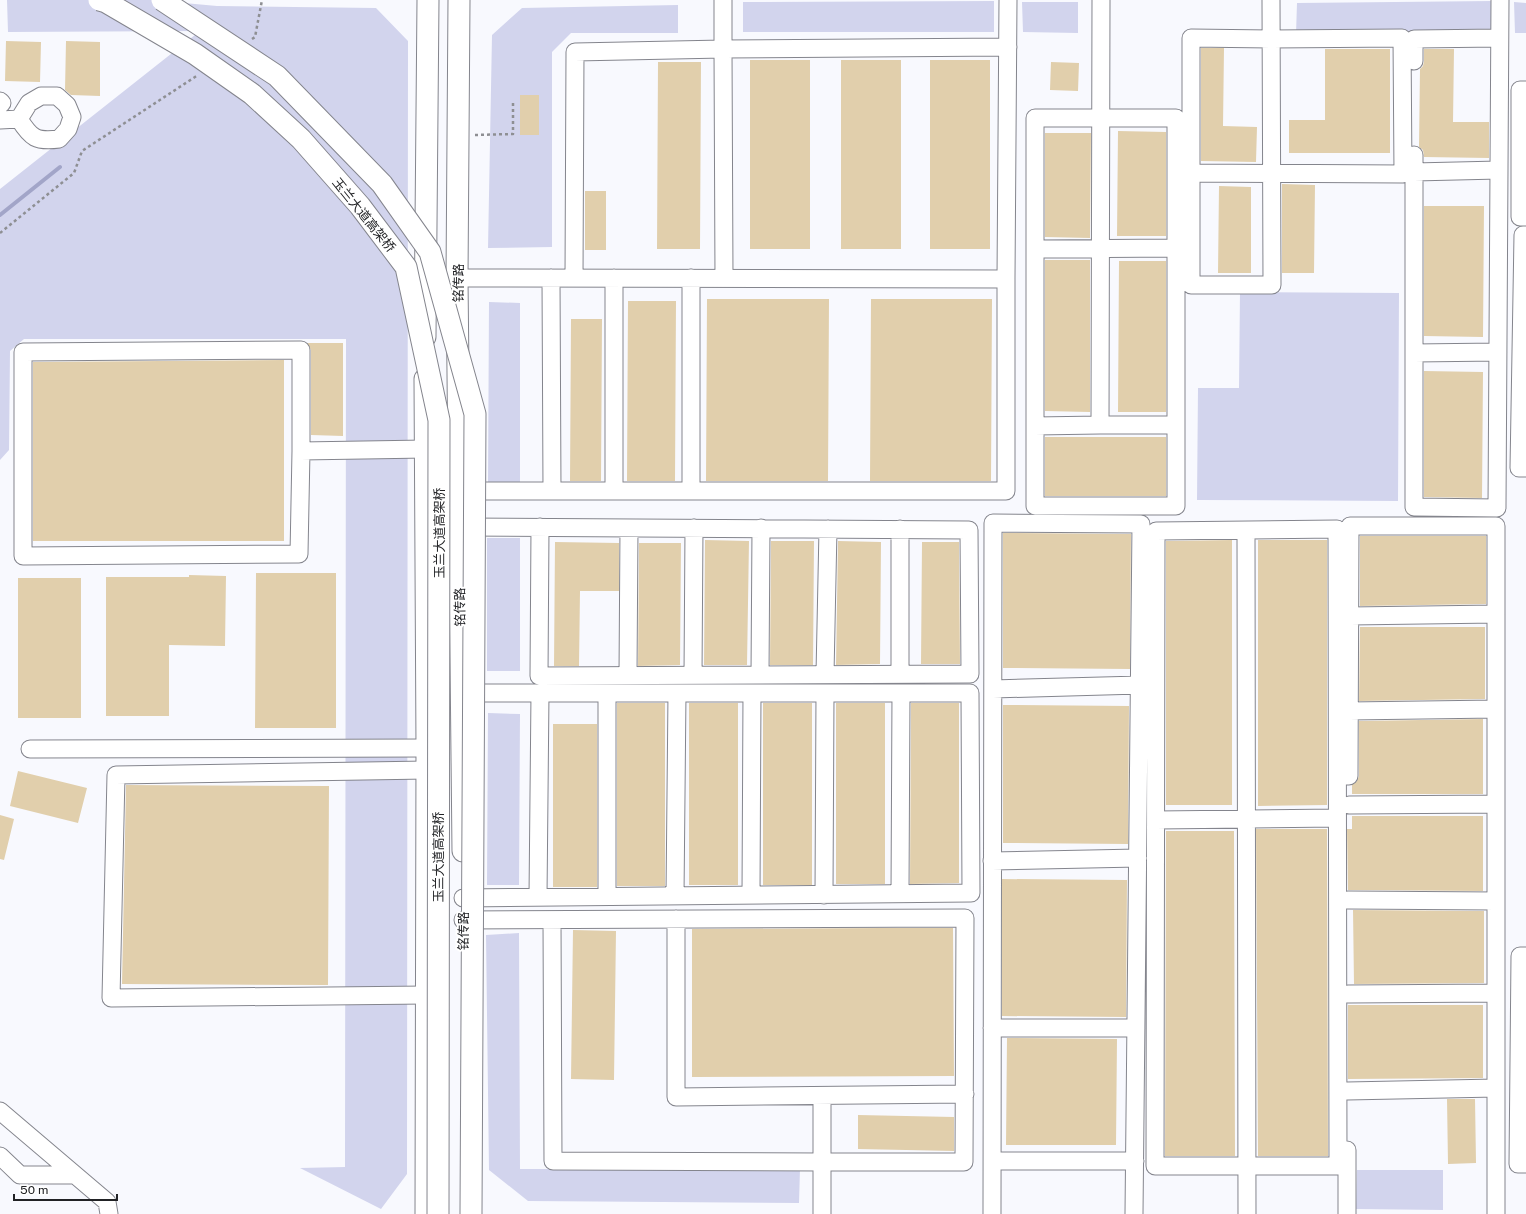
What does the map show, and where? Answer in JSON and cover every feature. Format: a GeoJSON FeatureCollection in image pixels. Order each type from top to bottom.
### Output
{"type":"FeatureCollection","features":[{"type":"Feature","properties":{"kind":"main road","name":"玉兰大道高架桥"},"geometry":{"type":"LineString","coordinates":[[99,0],[106,2],[195,54],[252,94],[301,139],[326,167],[360,206],[406,267],[438,420],[438,1214]]}},
{"type":"Feature","properties":{"kind":"main road"},"geometry":{"type":"LineString","coordinates":[[162,0],[277,76],[382,184],[430,252],[475,414],[471,1214]]}},
{"type":"Feature","properties":{"kind":"main road"},"geometry":{"type":"LineString","coordinates":[[426,1214],[427,748],[425,343],[428,0]]}},
{"type":"Feature","properties":{"kind":"main road","name":"铭传路"},"geometry":{"type":"LineString","coordinates":[[459,0],[457,278],[466,1214]]}},
{"type":"Feature","properties":{"kind":"lane"},"geometry":{"type":"LineString","coordinates":[[723,0],[724,278]]}},
{"type":"Feature","properties":{"kind":"lane"},"geometry":{"type":"LineString","coordinates":[[460,492],[1006,492],[1008,0]]}},
{"type":"Feature","properties":{"kind":"lane"},"geometry":{"type":"LineString","coordinates":[[1100,0],[1100,425]]}},
{"type":"Feature","properties":{"kind":"lane"},"geometry":{"type":"LineString","coordinates":[[1191,173],[1272,174],[1402,174],[1402,38],[1271,39],[1191,38],[1191,173],[1191,285],[1272,285],[1272,174],[1271,39],[1271,0]]}},
{"type":"Feature","properties":{"kind":"lane"},"geometry":{"type":"LineString","coordinates":[[1499,38],[1414,39],[1414,507],[1497,508],[1500,0]]}},
{"type":"Feature","properties":{"kind":"lane"},"geometry":{"type":"LineString","coordinates":[[574,278],[576,52],[723,49],[1008,47]]}},
{"type":"Feature","properties":{"kind":"lane"},"geometry":{"type":"LineString","coordinates":[[1526,90],[1520,90],[1520,217],[1526,217]]}},
{"type":"Feature","properties":{"kind":"lane"},"geometry":{"type":"LineString","coordinates":[[0,101],[2,103],[0,105]]}},
{"type":"Feature","properties":{"kind":"lane"},"geometry":{"type":"LineString","coordinates":[[1035,118],[1176,118],[1176,248],[1176,506],[1035,506],[1035,118]]}},
{"type":"Feature","properties":{"kind":"lane"},"geometry":{"type":"LineString","coordinates":[[0,120],[19,119]]}},
{"type":"Feature","properties":{"kind":"lane"},"geometry":{"type":"LineString","coordinates":[[1414,172],[1498,170]]}},
{"type":"Feature","properties":{"kind":"lane"},"geometry":{"type":"LineString","coordinates":[[1526,235],[1523,235],[1523,387],[1519,468],[1526,468]]}},
{"type":"Feature","properties":{"kind":"lane"},"geometry":{"type":"LineString","coordinates":[[1035,249],[1176,248]]}},
{"type":"Feature","properties":{"kind":"lane"},"geometry":{"type":"LineString","coordinates":[[457,278],[1006,278]]}},
{"type":"Feature","properties":{"kind":"lane"},"geometry":{"type":"LineString","coordinates":[[551,278],[552,491]]}},
{"type":"Feature","properties":{"kind":"lane"},"geometry":{"type":"LineString","coordinates":[[614,278],[614,491]]}},
{"type":"Feature","properties":{"kind":"lane"},"geometry":{"type":"LineString","coordinates":[[691,278],[691,491]]}},
{"type":"Feature","properties":{"kind":"lane"},"geometry":{"type":"LineString","coordinates":[[301,350],[301,451],[299,554],[22,556],[22,352],[301,350]]}},
{"type":"Feature","properties":{"kind":"lane"},"geometry":{"type":"LineString","coordinates":[[1414,352],[1498,352]]}},
{"type":"Feature","properties":{"kind":"lane"},"geometry":{"type":"LineString","coordinates":[[1035,426],[1176,425]]}},
{"type":"Feature","properties":{"kind":"lane"},"geometry":{"type":"LineString","coordinates":[[301,451],[426,449]]}},
{"type":"Feature","properties":{"kind":"lane"},"geometry":{"type":"LineString","coordinates":[[992,1214],[993,523],[1141,524],[1134,1214]]}},
{"type":"Feature","properties":{"kind":"lane"},"geometry":{"type":"LineString","coordinates":[[1347,1214],[1350,526],[1496,526],[1496,1214]]}},
{"type":"Feature","properties":{"kind":"lane"},"geometry":{"type":"LineString","coordinates":[[460,527],[540,527],[629,528],[761,528],[969,530],[970,674],[539,676],[540,527]]}},
{"type":"Feature","properties":{"kind":"lane"},"geometry":{"type":"LineString","coordinates":[[628,675],[629,528]]}},
{"type":"Feature","properties":{"kind":"lane"},"geometry":{"type":"LineString","coordinates":[[693,675],[694,528]]}},
{"type":"Feature","properties":{"kind":"lane"},"geometry":{"type":"LineString","coordinates":[[760,675],[761,528]]}},
{"type":"Feature","properties":{"kind":"lane"},"geometry":{"type":"LineString","coordinates":[[825,674],[828,529]]}},
{"type":"Feature","properties":{"kind":"lane"},"geometry":{"type":"LineString","coordinates":[[900,529],[900,674]]}},
{"type":"Feature","properties":{"kind":"lane"},"geometry":{"type":"LineString","coordinates":[[1337,529],[1337,818],[1338,1166],[1155,1166],[1156,531],[1337,529]]}},
{"type":"Feature","properties":{"kind":"lane"},"geometry":{"type":"LineString","coordinates":[[1246,530],[1247,1214]]}},
{"type":"Feature","properties":{"kind":"lane"},"geometry":{"type":"LineString","coordinates":[[1350,616],[1496,614]]}},
{"type":"Feature","properties":{"kind":"lane"},"geometry":{"type":"LineString","coordinates":[[993,689],[1140,685]]}},
{"type":"Feature","properties":{"kind":"lane"},"geometry":{"type":"LineString","coordinates":[[461,693],[970,693],[971,893],[463,898]]}},
{"type":"Feature","properties":{"kind":"lane"},"geometry":{"type":"LineString","coordinates":[[538,897],[540,693]]}},
{"type":"Feature","properties":{"kind":"lane"},"geometry":{"type":"LineString","coordinates":[[607,693],[607,896]]}},
{"type":"Feature","properties":{"kind":"lane"},"geometry":{"type":"LineString","coordinates":[[675,896],[677,693]]}},
{"type":"Feature","properties":{"kind":"lane"},"geometry":{"type":"LineString","coordinates":[[751,895],[752,693]]}},
{"type":"Feature","properties":{"kind":"lane"},"geometry":{"type":"LineString","coordinates":[[824,895],[825,693]]}},
{"type":"Feature","properties":{"kind":"lane"},"geometry":{"type":"LineString","coordinates":[[900,894],[901,693]]}},
{"type":"Feature","properties":{"kind":"lane"},"geometry":{"type":"LineString","coordinates":[[1349,711],[1496,709]]}},
{"type":"Feature","properties":{"kind":"lane"},"geometry":{"type":"LineString","coordinates":[[30,749],[427,748]]}},
{"type":"Feature","properties":{"kind":"lane"},"geometry":{"type":"LineString","coordinates":[[427,770],[116,774],[110,998],[427,995]]}},
{"type":"Feature","properties":{"kind":"lane"},"geometry":{"type":"LineString","coordinates":[[1349,805],[1496,804]]}},
{"type":"Feature","properties":{"kind":"lane"},"geometry":{"type":"LineString","coordinates":[[1156,820],[1337,818]]}},
{"type":"Feature","properties":{"kind":"lane"},"geometry":{"type":"LineString","coordinates":[[992,861],[1138,858]]}},
{"type":"Feature","properties":{"kind":"lane"},"geometry":{"type":"LineString","coordinates":[[1348,900],[1496,901]]}},
{"type":"Feature","properties":{"kind":"lane"},"geometry":{"type":"LineString","coordinates":[[463,920],[965,918],[964,1162],[552,1160],[552,920]]}},
{"type":"Feature","properties":{"kind":"lane"},"geometry":{"type":"LineString","coordinates":[[676,919],[676,1097],[965,1094]]}},
{"type":"Feature","properties":{"kind":"lane"},"geometry":{"type":"LineString","coordinates":[[1526,956],[1520,956],[1518,1164],[1526,1164]]}},
{"type":"Feature","properties":{"kind":"lane"},"geometry":{"type":"LineString","coordinates":[[1348,994],[1496,993]]}},
{"type":"Feature","properties":{"kind":"lane"},"geometry":{"type":"LineString","coordinates":[[992,1028],[1136,1028]]}},
{"type":"Feature","properties":{"kind":"lane"},"geometry":{"type":"LineString","coordinates":[[1347,1091],[1496,1088]]}},
{"type":"Feature","properties":{"kind":"lane"},"geometry":{"type":"LineString","coordinates":[[822,1096],[822,1214]]}},
{"type":"Feature","properties":{"kind":"lane"},"geometry":{"type":"LineString","coordinates":[[0,1111],[107,1202],[109,1214]]}},
{"type":"Feature","properties":{"kind":"lane"},"geometry":{"type":"LineString","coordinates":[[0,1156],[20,1175],[75,1175]]}},
{"type":"Feature","properties":{"kind":"lane"},"geometry":{"type":"LineString","coordinates":[[992,1161],[1135,1161]]}},
{"type":"Feature","properties":{"kind":"path"},"geometry":{"type":"LineString","coordinates":[[249,42],[255,37],[262,0]]}},
{"type":"Feature","properties":{"kind":"path"},"geometry":{"type":"LineString","coordinates":[[0,233],[74,173],[82,152],[202,72]]}},
{"type":"Feature","properties":{"kind":"path"},"geometry":{"type":"LineString","coordinates":[[458,135],[513,134],[513,103]]}},
{"type":"Feature","properties":{"kind":"shaded area"},"geometry":{"type":"Polygon","coordinates":[[[7,0],[151,0],[217,6],[376,8],[408,41],[407,1174],[381,1209],[300,1168],[345,1167],[346,339],[24,339],[10,351],[9,450],[0,460],[0,189],[200,31],[8,32],[7,0]]]}},
{"type":"Feature","properties":{"kind":"shaded area"},"geometry":{"type":"Polygon","coordinates":[[[994,1],[994,32],[743,32],[743,2],[994,1]]]}},
{"type":"Feature","properties":{"kind":"shaded area"},"geometry":{"type":"Polygon","coordinates":[[[1493,1],[1493,34],[1296,34],[1297,3],[1493,1]]]}},
{"type":"Feature","properties":{"kind":"shaded area"},"geometry":{"type":"Polygon","coordinates":[[[1022,2],[1078,2],[1078,33],[1023,32],[1022,2]]]}},
{"type":"Feature","properties":{"kind":"shaded area"},"geometry":{"type":"Polygon","coordinates":[[[1514,2],[1526,3],[1526,33],[1515,33],[1514,2]]]}},
{"type":"Feature","properties":{"kind":"shaded area"},"geometry":{"type":"Polygon","coordinates":[[[678,5],[678,33],[571,33],[552,52],[552,247],[488,248],[492,35],[522,8],[678,5]]]}},
{"type":"Feature","properties":{"kind":"shaded area"},"geometry":{"type":"Polygon","coordinates":[[[1240,292],[1399,293],[1398,501],[1197,500],[1198,388],[1239,388],[1240,292]]]}},
{"type":"Feature","properties":{"kind":"shaded area"},"geometry":{"type":"Polygon","coordinates":[[[489,302],[520,303],[520,483],[488,483],[489,302]]]}},
{"type":"Feature","properties":{"kind":"shaded area"},"geometry":{"type":"Polygon","coordinates":[[[487,538],[520,538],[520,671],[487,671],[487,538]]]}},
{"type":"Feature","properties":{"kind":"shaded area"},"geometry":{"type":"Polygon","coordinates":[[[488,713],[520,714],[519,885],[487,885],[488,713]]]}},
{"type":"Feature","properties":{"kind":"shaded area"},"geometry":{"type":"Polygon","coordinates":[[[519,933],[520,1169],[800,1169],[799,1203],[528,1201],[489,1170],[486,935],[519,933]]]}},
{"type":"Feature","properties":{"kind":"shaded area"},"geometry":{"type":"Polygon","coordinates":[[[1357,1170],[1443,1170],[1443,1210],[1356,1209],[1357,1170]]]}},
{"type":"Feature","properties":{"kind":"building"},"geometry":{"type":"Polygon","coordinates":[[[6,41],[41,42],[40,82],[5,81],[6,41]]]}},
{"type":"Feature","properties":{"kind":"building"},"geometry":{"type":"Polygon","coordinates":[[[66,41],[100,42],[100,96],[71,95],[65,90],[66,41]]]}},
{"type":"Feature","properties":{"kind":"building"},"geometry":{"type":"Polygon","coordinates":[[[1201,48],[1224,48],[1223,126],[1257,127],[1256,162],[1201,161],[1201,48]]]}},
{"type":"Feature","properties":{"kind":"building"},"geometry":{"type":"Polygon","coordinates":[[[1325,49],[1390,49],[1390,153],[1289,153],[1289,120],[1325,120],[1325,49]]]}},
{"type":"Feature","properties":{"kind":"building"},"geometry":{"type":"Polygon","coordinates":[[[1424,49],[1454,49],[1453,122],[1489,122],[1489,158],[1424,157],[1423,150],[1419,147],[1420,69],[1423,66],[1424,61],[1424,49]]]}},
{"type":"Feature","properties":{"kind":"building"},"geometry":{"type":"Polygon","coordinates":[[[750,60],[810,60],[810,249],[750,249],[750,60]]]}},
{"type":"Feature","properties":{"kind":"building"},"geometry":{"type":"Polygon","coordinates":[[[841,60],[901,60],[901,249],[841,249],[841,60]]]}},
{"type":"Feature","properties":{"kind":"building"},"geometry":{"type":"Polygon","coordinates":[[[930,60],[990,60],[990,249],[930,249],[930,60]]]}},
{"type":"Feature","properties":{"kind":"building"},"geometry":{"type":"Polygon","coordinates":[[[658,62],[701,62],[700,249],[657,249],[658,62]]]}},
{"type":"Feature","properties":{"kind":"building"},"geometry":{"type":"Polygon","coordinates":[[[1051,62],[1079,63],[1078,91],[1050,90],[1051,62]]]}},
{"type":"Feature","properties":{"kind":"building"},"geometry":{"type":"Polygon","coordinates":[[[520,95],[539,95],[539,135],[520,135],[520,95]]]}},
{"type":"Feature","properties":{"kind":"building"},"geometry":{"type":"Polygon","coordinates":[[[1118,131],[1166,132],[1166,236],[1117,236],[1118,131]]]}},
{"type":"Feature","properties":{"kind":"building"},"geometry":{"type":"Polygon","coordinates":[[[1045,133],[1091,133],[1090,238],[1045,237],[1045,133]]]}},
{"type":"Feature","properties":{"kind":"building"},"geometry":{"type":"Polygon","coordinates":[[[1282,184],[1315,185],[1314,273],[1282,273],[1282,184]]]}},
{"type":"Feature","properties":{"kind":"building"},"geometry":{"type":"Polygon","coordinates":[[[1219,186],[1251,187],[1251,273],[1218,273],[1219,186]]]}},
{"type":"Feature","properties":{"kind":"building"},"geometry":{"type":"Polygon","coordinates":[[[585,191],[606,191],[606,250],[585,250],[585,191]]]}},
{"type":"Feature","properties":{"kind":"building"},"geometry":{"type":"Polygon","coordinates":[[[1424,206],[1484,206],[1483,337],[1424,336],[1424,206]]]}},
{"type":"Feature","properties":{"kind":"building"},"geometry":{"type":"Polygon","coordinates":[[[1045,260],[1090,260],[1090,412],[1045,411],[1045,260]]]}},
{"type":"Feature","properties":{"kind":"building"},"geometry":{"type":"Polygon","coordinates":[[[1119,261],[1166,261],[1166,412],[1118,412],[1119,261]]]}},
{"type":"Feature","properties":{"kind":"building"},"geometry":{"type":"Polygon","coordinates":[[[707,299],[829,299],[828,481],[706,481],[707,299]]]}},
{"type":"Feature","properties":{"kind":"building"},"geometry":{"type":"Polygon","coordinates":[[[871,299],[992,299],[991,481],[870,481],[871,299]]]}},
{"type":"Feature","properties":{"kind":"building"},"geometry":{"type":"Polygon","coordinates":[[[628,301],[676,301],[675,481],[627,481],[628,301]]]}},
{"type":"Feature","properties":{"kind":"building"},"geometry":{"type":"Polygon","coordinates":[[[571,319],[602,319],[601,481],[570,481],[571,319]]]}},
{"type":"Feature","properties":{"kind":"building"},"geometry":{"type":"Polygon","coordinates":[[[307,343],[343,343],[343,436],[311,435],[311,350],[307,343]]]}},
{"type":"Feature","properties":{"kind":"building"},"geometry":{"type":"Polygon","coordinates":[[[284,360],[284,541],[33,541],[33,362],[284,360]]]}},
{"type":"Feature","properties":{"kind":"building"},"geometry":{"type":"Polygon","coordinates":[[[1424,371],[1483,372],[1482,498],[1424,497],[1424,371]]]}},
{"type":"Feature","properties":{"kind":"building"},"geometry":{"type":"Polygon","coordinates":[[[1045,437],[1166,437],[1166,496],[1045,496],[1045,437]]]}},
{"type":"Feature","properties":{"kind":"building"},"geometry":{"type":"Polygon","coordinates":[[[1003,533],[1131,534],[1130,669],[1003,668],[1003,533]]]}},
{"type":"Feature","properties":{"kind":"building"},"geometry":{"type":"Polygon","coordinates":[[[1360,536],[1486,536],[1486,604],[1360,606],[1360,536]]]}},
{"type":"Feature","properties":{"kind":"building"},"geometry":{"type":"Polygon","coordinates":[[[705,540],[749,541],[747,665],[704,665],[705,540]]]}},
{"type":"Feature","properties":{"kind":"building"},"geometry":{"type":"Polygon","coordinates":[[[1232,540],[1232,805],[1166,805],[1166,541],[1232,540]]]}},
{"type":"Feature","properties":{"kind":"building"},"geometry":{"type":"Polygon","coordinates":[[[1258,540],[1327,540],[1327,805],[1258,806],[1258,540]]]}},
{"type":"Feature","properties":{"kind":"building"},"geometry":{"type":"Polygon","coordinates":[[[771,541],[814,541],[813,665],[770,665],[771,541]]]}},
{"type":"Feature","properties":{"kind":"building"},"geometry":{"type":"Polygon","coordinates":[[[838,541],[881,542],[880,664],[836,665],[838,541]]]}},
{"type":"Feature","properties":{"kind":"building"},"geometry":{"type":"Polygon","coordinates":[[[555,542],[619,543],[619,591],[580,591],[579,666],[554,666],[555,542]]]}},
{"type":"Feature","properties":{"kind":"building"},"geometry":{"type":"Polygon","coordinates":[[[922,542],[959,542],[960,664],[921,664],[922,542]]]}},
{"type":"Feature","properties":{"kind":"building"},"geometry":{"type":"Polygon","coordinates":[[[639,543],[681,543],[680,665],[638,666],[639,543]]]}},
{"type":"Feature","properties":{"kind":"building"},"geometry":{"type":"Polygon","coordinates":[[[256,573],[336,573],[336,728],[255,728],[256,573]]]}},
{"type":"Feature","properties":{"kind":"building"},"geometry":{"type":"Polygon","coordinates":[[[189,575],[226,576],[225,646],[169,645],[169,716],[106,716],[106,577],[189,577],[189,575]]]}},
{"type":"Feature","properties":{"kind":"building"},"geometry":{"type":"Polygon","coordinates":[[[18,578],[81,578],[81,718],[18,718],[18,578]]]}},
{"type":"Feature","properties":{"kind":"building"},"geometry":{"type":"Polygon","coordinates":[[[1360,627],[1485,627],[1485,699],[1359,701],[1360,627]]]}},
{"type":"Feature","properties":{"kind":"building"},"geometry":{"type":"Polygon","coordinates":[[[617,703],[665,703],[665,886],[617,886],[617,703]]]}},
{"type":"Feature","properties":{"kind":"building"},"geometry":{"type":"Polygon","coordinates":[[[689,703],[738,703],[738,885],[689,885],[689,703]]]}},
{"type":"Feature","properties":{"kind":"building"},"geometry":{"type":"Polygon","coordinates":[[[763,703],[812,703],[812,885],[763,885],[763,703]]]}},
{"type":"Feature","properties":{"kind":"building"},"geometry":{"type":"Polygon","coordinates":[[[836,703],[885,703],[885,884],[836,884],[836,703]]]}},
{"type":"Feature","properties":{"kind":"building"},"geometry":{"type":"Polygon","coordinates":[[[911,703],[959,703],[959,883],[910,884],[911,703]]]}},
{"type":"Feature","properties":{"kind":"building"},"geometry":{"type":"Polygon","coordinates":[[[1003,705],[1129,706],[1128,844],[1003,843],[1003,705]]]}},
{"type":"Feature","properties":{"kind":"building"},"geometry":{"type":"Polygon","coordinates":[[[1483,719],[1483,794],[1352,794],[1352,785],[1357,781],[1359,776],[1359,721],[1483,719]]]}},
{"type":"Feature","properties":{"kind":"building"},"geometry":{"type":"Polygon","coordinates":[[[553,724],[597,724],[597,887],[553,887],[553,724]]]}},
{"type":"Feature","properties":{"kind":"building"},"geometry":{"type":"Polygon","coordinates":[[[18,771],[87,788],[78,823],[10,806],[18,771]]]}},
{"type":"Feature","properties":{"kind":"building"},"geometry":{"type":"Polygon","coordinates":[[[126,785],[329,786],[328,985],[122,984],[126,785]]]}},
{"type":"Feature","properties":{"kind":"building"},"geometry":{"type":"Polygon","coordinates":[[[0,815],[14,819],[4,860],[0,859],[0,815]]]}},
{"type":"Feature","properties":{"kind":"building"},"geometry":{"type":"Polygon","coordinates":[[[1352,816],[1483,816],[1483,891],[1348,890],[1347,829],[1352,829],[1352,816]]]}},
{"type":"Feature","properties":{"kind":"building"},"geometry":{"type":"Polygon","coordinates":[[[1256,829],[1327,829],[1328,1156],[1258,1156],[1256,829]]]}},
{"type":"Feature","properties":{"kind":"building"},"geometry":{"type":"Polygon","coordinates":[[[1166,831],[1234,831],[1235,1156],[1165,1156],[1166,831]]]}},
{"type":"Feature","properties":{"kind":"building"},"geometry":{"type":"Polygon","coordinates":[[[1002,879],[1127,880],[1126,1017],[1002,1016],[1002,879]]]}},
{"type":"Feature","properties":{"kind":"building"},"geometry":{"type":"Polygon","coordinates":[[[1353,910],[1484,911],[1484,983],[1354,984],[1353,910]]]}},
{"type":"Feature","properties":{"kind":"building"},"geometry":{"type":"Polygon","coordinates":[[[953,928],[954,1076],[692,1077],[692,929],[953,928]]]}},
{"type":"Feature","properties":{"kind":"building"},"geometry":{"type":"Polygon","coordinates":[[[573,930],[616,931],[614,1080],[571,1079],[573,930]]]}},
{"type":"Feature","properties":{"kind":"building"},"geometry":{"type":"Polygon","coordinates":[[[1348,1005],[1483,1005],[1483,1078],[1348,1079],[1348,1005]]]}},
{"type":"Feature","properties":{"kind":"building"},"geometry":{"type":"Polygon","coordinates":[[[1007,1038],[1117,1039],[1116,1145],[1006,1145],[1007,1038]]]}},
{"type":"Feature","properties":{"kind":"building"},"geometry":{"type":"Polygon","coordinates":[[[1447,1099],[1475,1099],[1476,1163],[1448,1164],[1447,1099]]]}},
{"type":"Feature","properties":{"kind":"building"},"geometry":{"type":"Polygon","coordinates":[[[858,1115],[954,1117],[954,1151],[858,1149],[858,1115]]]}},
{"type":"Feature","properties":{"kind":"waterway"},"geometry":{"type":"LineString","coordinates":[[0,215],[60,167]]}}]}
